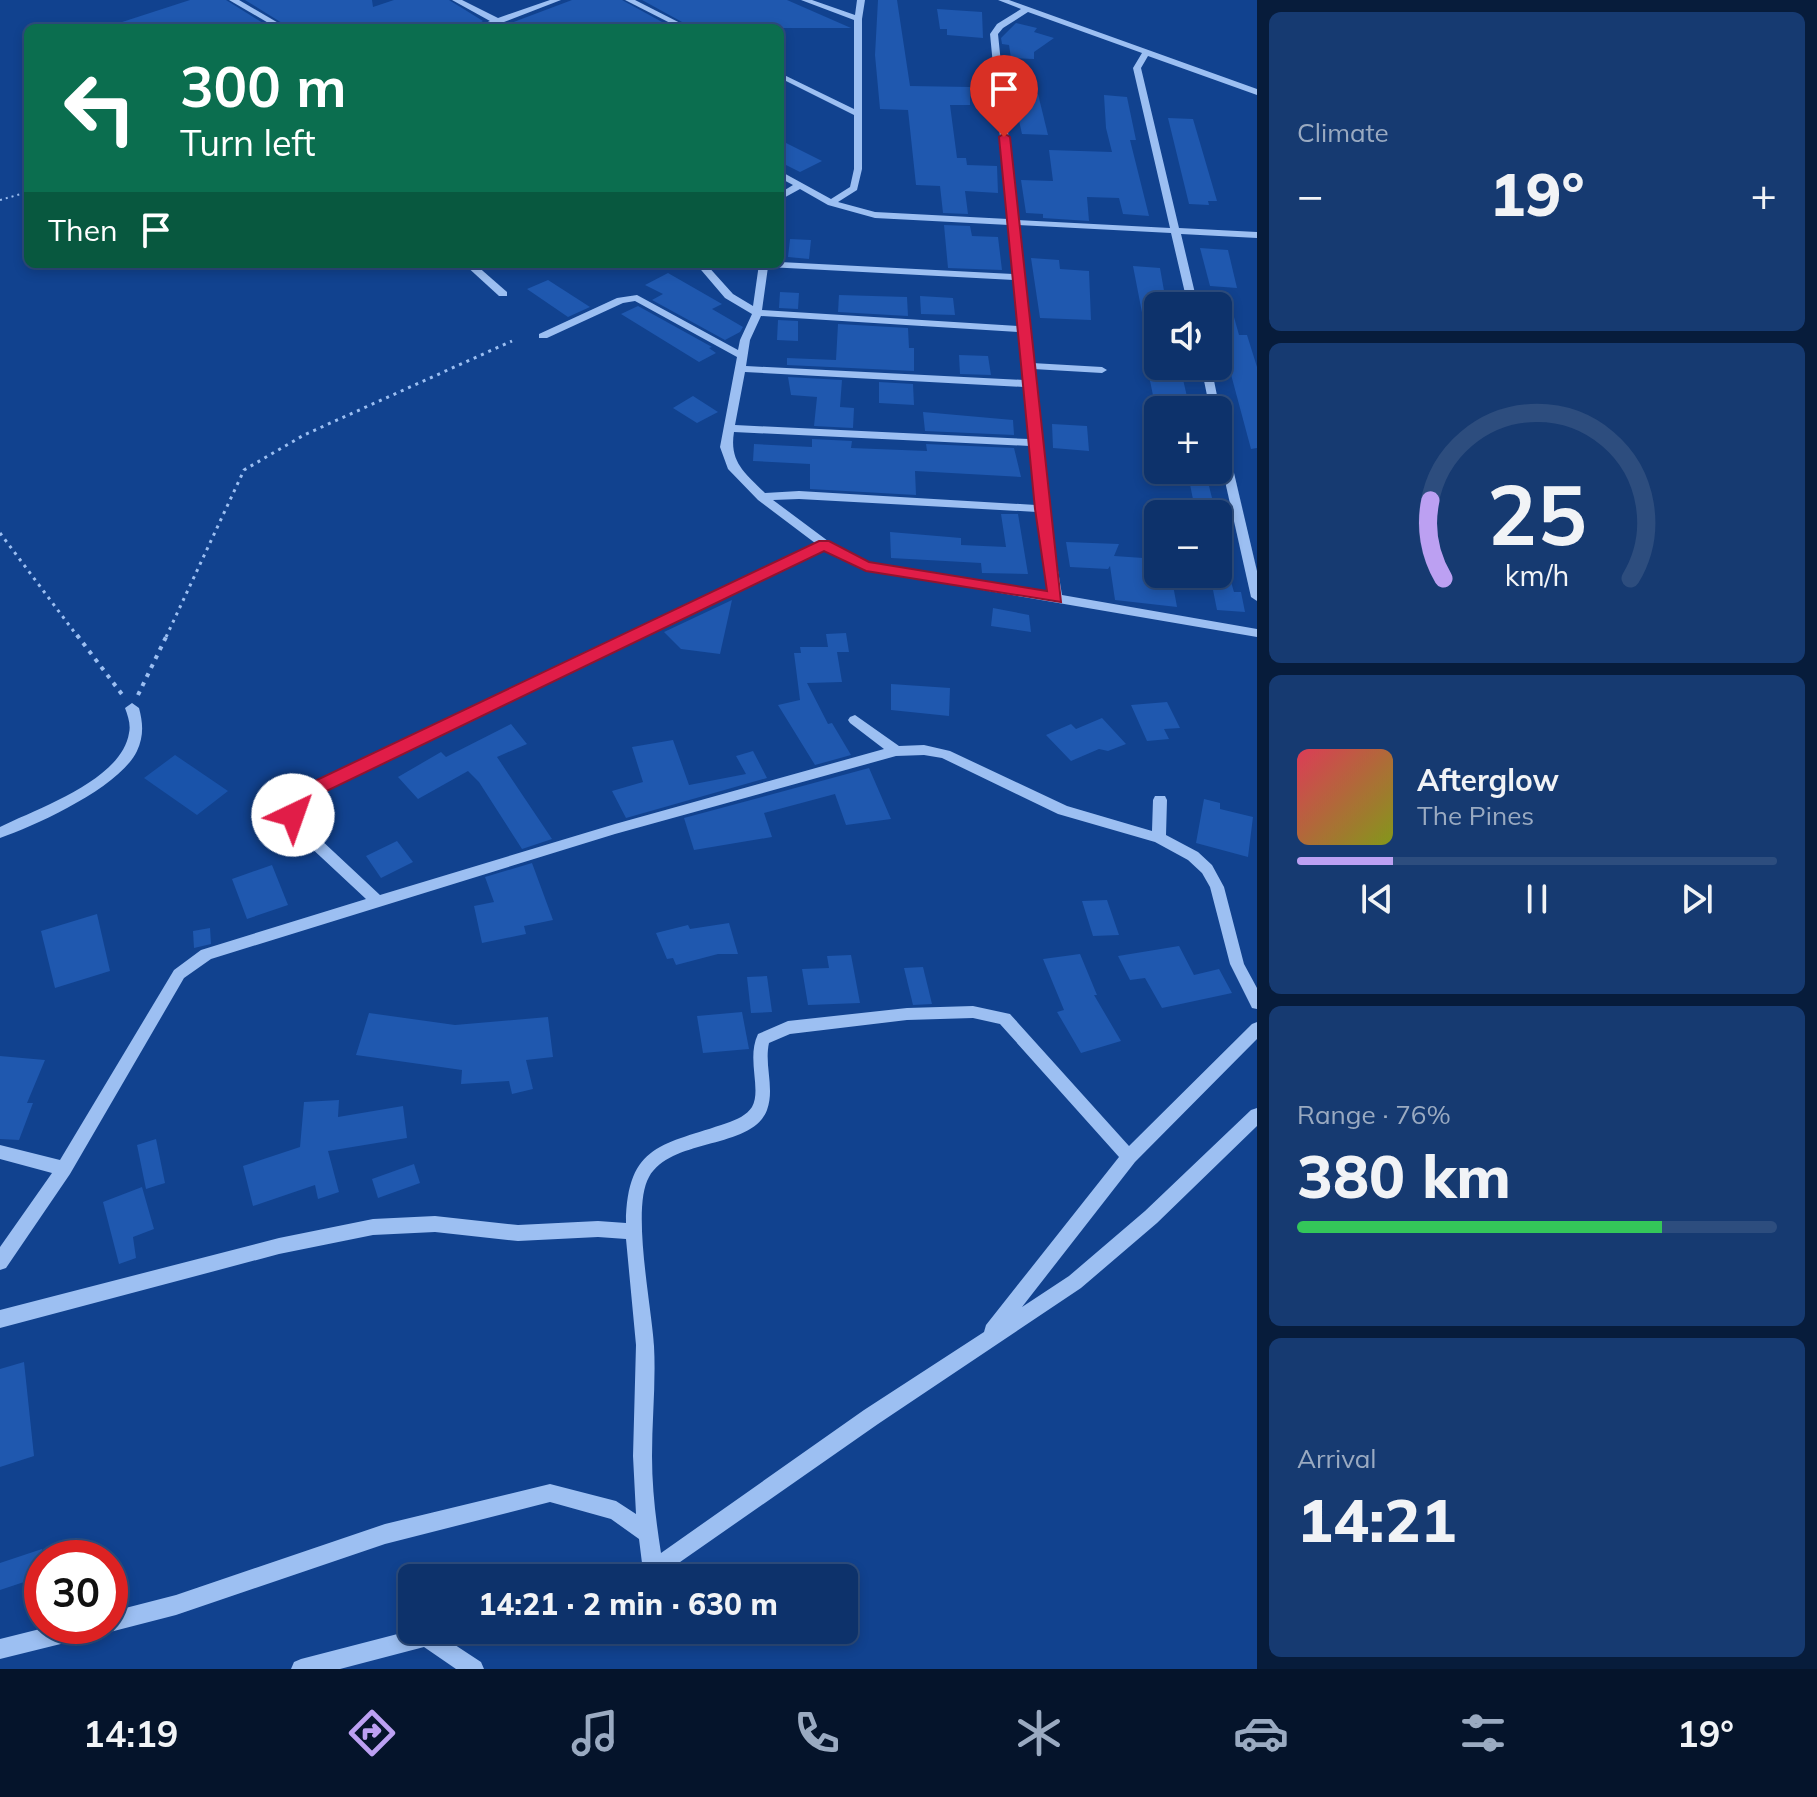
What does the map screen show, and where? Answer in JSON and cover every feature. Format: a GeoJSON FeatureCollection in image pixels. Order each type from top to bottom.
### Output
{"type":"FeatureCollection","features":[{"type":"Feature","properties":{"kind":"street"},"geometry":{"type":"LineString","coordinates":[[233,0],[276,24]]}},
{"type":"Feature","properties":{"kind":"street"},"geometry":{"type":"LineString","coordinates":[[456,0],[502,24]]}},
{"type":"Feature","properties":{"kind":"street"},"geometry":{"type":"LineString","coordinates":[[491,24],[557,0]]}},
{"type":"Feature","properties":{"kind":"street"},"geometry":{"type":"LineString","coordinates":[[629,0],[678,24]]}},
{"type":"Feature","properties":{"kind":"street"},"geometry":{"type":"LineString","coordinates":[[805,0],[858,19]]}},
{"type":"Feature","properties":{"kind":"street"},"geometry":{"type":"LineString","coordinates":[[831,203],[854,188],[858,169],[858,19],[861,0]]}},
{"type":"Feature","properties":{"kind":"street"},"geometry":{"type":"LineString","coordinates":[[1002,0],[1257,92]]}},
{"type":"Feature","properties":{"kind":"street"},"geometry":{"type":"LineString","coordinates":[[1027,9],[1000,26],[994,34],[1042,509],[1056,598]]}},
{"type":"Feature","properties":{"kind":"street"},"geometry":{"type":"LineString","coordinates":[[1147,51],[1137,68],[1190,292]]}},
{"type":"Feature","properties":{"kind":"street"},"geometry":{"type":"LineString","coordinates":[[784,77],[858,114]]}},
{"type":"Feature","properties":{"kind":"street"},"geometry":{"type":"LineString","coordinates":[[784,176],[831,203],[875,215],[1257,235]]}},
{"type":"Feature","properties":{"kind":"street"},"geometry":{"type":"LineString","coordinates":[[784,195],[800,185]]}},
{"type":"Feature","properties":{"kind":"street"},"geometry":{"type":"LineString","coordinates":[[784,265],[1019,277]]}},
{"type":"Feature","properties":{"kind":"street"},"geometry":{"type":"LineString","coordinates":[[474,268],[503,294]]}},
{"type":"Feature","properties":{"kind":"street"},"geometry":{"type":"LineString","coordinates":[[704,268],[729,296],[757,313],[1024,329]]}},
{"type":"Feature","properties":{"kind":"street"},"geometry":{"type":"LineString","coordinates":[[763,268],[757,313],[742,362],[726,447],[734,469],[762,497],[824,544],[866,566],[1257,633]]}},
{"type":"Feature","properties":{"kind":"street"},"geometry":{"type":"LineString","coordinates":[[543,336],[621,300],[637,298],[742,362],[1031,384]]}},
{"type":"Feature","properties":{"kind":"street"},"geometry":{"type":"LineString","coordinates":[[1029,366],[1102,370]]}},
{"type":"Feature","properties":{"kind":"street"},"geometry":{"type":"LineString","coordinates":[[728,428],[1035,443]]}},
{"type":"Feature","properties":{"kind":"street"},"geometry":{"type":"LineString","coordinates":[[1231,484],[1257,597]]}},
{"type":"Feature","properties":{"kind":"street"},"geometry":{"type":"LineString","coordinates":[[762,497],[799,495],[1042,509]]}},
{"type":"Feature","properties":{"kind":"street"},"geometry":{"type":"LineString","coordinates":[[377,901],[297,826],[293,815],[306,793],[824,544]]}},
{"type":"Feature","properties":{"kind":"street"},"geometry":{"type":"LineString","coordinates":[[0,833],[104,778],[133,745],[137,731],[132,708]]}},
{"type":"Feature","properties":{"kind":"street"},"geometry":{"type":"LineString","coordinates":[[855,720],[896,751]]}},
{"type":"Feature","properties":{"kind":"street"},"geometry":{"type":"LineString","coordinates":[[0,1262],[64,1169],[179,974],[206,954],[615,829],[896,751],[945,754],[1063,810],[1159,838],[1193,856],[1207,869],[1217,887],[1237,964],[1257,1003]]}},
{"type":"Feature","properties":{"kind":"street"},"geometry":{"type":"LineString","coordinates":[[1159,838],[1160,800]]}},
{"type":"Feature","properties":{"kind":"street"},"geometry":{"type":"LineString","coordinates":[[652,1564],[643,1476],[645,1347],[633,1231],[638,1184],[643,1171],[671,1148],[736,1127],[755,1116],[761,1102],[758,1050],[763,1039],[772,1032],[804,1026],[907,1014],[973,1012],[1005,1019],[1129,1157]]}},
{"type":"Feature","properties":{"kind":"street"},"geometry":{"type":"LineString","coordinates":[[987,1338],[1129,1157],[1257,1029]]}},
{"type":"Feature","properties":{"kind":"street"},"geometry":{"type":"LineString","coordinates":[[660,1564],[987,1338],[1075,1282],[1151,1217],[1257,1115]]}},
{"type":"Feature","properties":{"kind":"street"},"geometry":{"type":"LineString","coordinates":[[0,1152],[64,1169]]}},
{"type":"Feature","properties":{"kind":"street"},"geometry":{"type":"LineString","coordinates":[[0,1319],[279,1246],[373,1227],[435,1224],[518,1233],[598,1229],[633,1231]]}},
{"type":"Feature","properties":{"kind":"street"},"geometry":{"type":"LineString","coordinates":[[128,1617],[176,1605],[385,1534],[550,1493],[616,1511],[649,1534]]}},
{"type":"Feature","properties":{"kind":"street"},"geometry":{"type":"LineString","coordinates":[[0,1649],[24,1643]]}},
{"type":"Feature","properties":{"kind":"street"},"geometry":{"type":"LineString","coordinates":[[301,1669],[399,1644]]}},
{"type":"Feature","properties":{"kind":"street"},"geometry":{"type":"LineString","coordinates":[[436,1644],[474,1669]]}},
{"type":"Feature","properties":{"kind":"path"},"geometry":{"type":"LineString","coordinates":[[0,200],[24,193]]}},
{"type":"Feature","properties":{"kind":"path"},"geometry":{"type":"LineString","coordinates":[[0,533],[132,708],[244,470],[304,435],[512,341]]}},
{"type":"Feature","properties":{"kind":"shaded area"},"geometry":{"type":"Polygon","coordinates":[[[175,755],[228,791],[197,815],[144,778],[175,755]]]}},
{"type":"Feature","properties":{"kind":"building"},"geometry":{"type":"Polygon","coordinates":[[[190,0],[226,0],[265,24],[116,24],[190,0]]]}},
{"type":"Feature","properties":{"kind":"building"},"geometry":{"type":"Polygon","coordinates":[[[245,0],[372,0],[373,7],[394,0],[449,0],[483,21],[478,24],[284,24],[245,0]]]}},
{"type":"Feature","properties":{"kind":"building"},"geometry":{"type":"Polygon","coordinates":[[[572,0],[622,0],[666,24],[512,24],[572,0]]]}},
{"type":"Feature","properties":{"kind":"building"},"geometry":{"type":"Polygon","coordinates":[[[642,0],[787,0],[851,28],[784,28],[784,24],[686,24],[642,0]]]}},
{"type":"Feature","properties":{"kind":"building"},"geometry":{"type":"Polygon","coordinates":[[[878,0],[897,0],[910,86],[970,87],[970,105],[950,105],[957,158],[966,158],[967,165],[997,166],[998,193],[965,191],[968,214],[943,213],[940,186],[916,185],[908,110],[880,109],[875,55],[878,0]]]}},
{"type":"Feature","properties":{"kind":"building"},"geometry":{"type":"Polygon","coordinates":[[[937,9],[982,12],[983,38],[947,35],[947,29],[940,29],[937,9]]]}},
{"type":"Feature","properties":{"kind":"building"},"geometry":{"type":"Polygon","coordinates":[[[1016,23],[1037,28],[1034,32],[1054,38],[1034,52],[1034,59],[1011,58],[1009,45],[1002,44],[1001,38],[1016,23]]]}},
{"type":"Feature","properties":{"kind":"building"},"geometry":{"type":"Polygon","coordinates":[[[1013,93],[1038,94],[1048,135],[1022,134],[1013,93]]]}},
{"type":"Feature","properties":{"kind":"building"},"geometry":{"type":"Polygon","coordinates":[[[1104,95],[1127,97],[1136,140],[1130,140],[1149,216],[1123,214],[1119,198],[1087,197],[1089,221],[1043,218],[1043,214],[1026,213],[1021,180],[1053,181],[1049,150],[1112,152],[1106,128],[1104,95]]]}},
{"type":"Feature","properties":{"kind":"building"},"geometry":{"type":"Polygon","coordinates":[[[1168,118],[1193,119],[1217,201],[1208,201],[1209,205],[1189,204],[1168,118]]]}},
{"type":"Feature","properties":{"kind":"building"},"geometry":{"type":"Polygon","coordinates":[[[784,142],[822,161],[800,172],[784,164],[784,142]]]}},
{"type":"Feature","properties":{"kind":"building"},"geometry":{"type":"Polygon","coordinates":[[[944,225],[970,226],[972,236],[998,237],[1002,270],[948,268],[944,225]]]}},
{"type":"Feature","properties":{"kind":"building"},"geometry":{"type":"Polygon","coordinates":[[[790,239],[811,240],[809,259],[788,257],[790,239]]]}},
{"type":"Feature","properties":{"kind":"building"},"geometry":{"type":"Polygon","coordinates":[[[1200,248],[1228,250],[1237,288],[1210,286],[1200,248]]]}},
{"type":"Feature","properties":{"kind":"building"},"geometry":{"type":"Polygon","coordinates":[[[1031,258],[1059,260],[1060,269],[1089,271],[1091,320],[1040,318],[1031,258]]]}},
{"type":"Feature","properties":{"kind":"building"},"geometry":{"type":"Polygon","coordinates":[[[1133,266],[1160,268],[1164,292],[1144,292],[1144,323],[1133,266]]]}},
{"type":"Feature","properties":{"kind":"building"},"geometry":{"type":"Polygon","coordinates":[[[668,273],[722,304],[712,309],[743,327],[740,332],[725,340],[652,300],[663,294],[645,285],[668,273]]]}},
{"type":"Feature","properties":{"kind":"building"},"geometry":{"type":"Polygon","coordinates":[[[548,280],[590,307],[568,317],[527,289],[548,280]]]}},
{"type":"Feature","properties":{"kind":"building"},"geometry":{"type":"Polygon","coordinates":[[[780,292],[799,293],[798,309],[779,308],[780,292]]]}},
{"type":"Feature","properties":{"kind":"building"},"geometry":{"type":"Polygon","coordinates":[[[839,295],[907,297],[908,316],[838,312],[839,295]]]}},
{"type":"Feature","properties":{"kind":"building"},"geometry":{"type":"Polygon","coordinates":[[[920,296],[953,298],[955,315],[921,314],[920,296]]]}},
{"type":"Feature","properties":{"kind":"building"},"geometry":{"type":"Polygon","coordinates":[[[638,306],[712,347],[709,348],[716,353],[699,362],[621,314],[638,306]]]}},
{"type":"Feature","properties":{"kind":"building"},"geometry":{"type":"Polygon","coordinates":[[[1232,310],[1239,335],[1247,335],[1257,367],[1257,448],[1251,449],[1232,378],[1232,310]]]}},
{"type":"Feature","properties":{"kind":"building"},"geometry":{"type":"Polygon","coordinates":[[[778,320],[798,321],[798,341],[777,340],[778,320]]]}},
{"type":"Feature","properties":{"kind":"building"},"geometry":{"type":"Polygon","coordinates":[[[838,324],[908,328],[909,348],[914,348],[914,371],[787,365],[787,358],[836,360],[838,324]]]}},
{"type":"Feature","properties":{"kind":"building"},"geometry":{"type":"Polygon","coordinates":[[[959,355],[988,356],[991,375],[960,374],[959,355]]]}},
{"type":"Feature","properties":{"kind":"building"},"geometry":{"type":"Polygon","coordinates":[[[788,377],[842,380],[840,407],[854,408],[853,428],[814,426],[817,397],[791,395],[788,377]]]}},
{"type":"Feature","properties":{"kind":"building"},"geometry":{"type":"Polygon","coordinates":[[[1150,380],[1183,380],[1187,396],[1153,396],[1150,380]]]}},
{"type":"Feature","properties":{"kind":"building"},"geometry":{"type":"Polygon","coordinates":[[[879,382],[913,384],[914,405],[879,403],[879,382]]]}},
{"type":"Feature","properties":{"kind":"building"},"geometry":{"type":"Polygon","coordinates":[[[693,396],[718,412],[697,423],[673,408],[693,396]]]}},
{"type":"Feature","properties":{"kind":"building"},"geometry":{"type":"Polygon","coordinates":[[[923,412],[1013,420],[1014,435],[925,431],[923,412]]]}},
{"type":"Feature","properties":{"kind":"building"},"geometry":{"type":"Polygon","coordinates":[[[1052,424],[1087,426],[1089,451],[1053,448],[1052,424]]]}},
{"type":"Feature","properties":{"kind":"building"},"geometry":{"type":"Polygon","coordinates":[[[812,439],[852,441],[851,448],[927,451],[926,444],[1014,448],[1021,477],[915,471],[916,495],[810,489],[810,464],[753,461],[754,444],[812,447],[812,439]]]}},
{"type":"Feature","properties":{"kind":"building"},"geometry":{"type":"Polygon","coordinates":[[[1190,484],[1208,484],[1212,500],[1193,500],[1190,484]]]}},
{"type":"Feature","properties":{"kind":"building"},"geometry":{"type":"Polygon","coordinates":[[[1001,514],[1018,514],[1028,574],[982,573],[981,563],[891,558],[890,532],[961,538],[961,545],[1006,547],[1001,514]]]}},
{"type":"Feature","properties":{"kind":"building"},"geometry":{"type":"Polygon","coordinates":[[[1066,542],[1119,544],[1114,556],[1144,558],[1144,588],[1174,588],[1177,607],[1115,600],[1110,566],[1108,569],[1070,567],[1066,542]]]}},
{"type":"Feature","properties":{"kind":"building"},"geometry":{"type":"Polygon","coordinates":[[[1232,585],[1234,592],[1241,592],[1245,612],[1217,610],[1213,590],[1232,588],[1232,585]]]}},
{"type":"Feature","properties":{"kind":"building"},"geometry":{"type":"Polygon","coordinates":[[[732,600],[720,654],[681,649],[664,632],[732,600]]]}},
{"type":"Feature","properties":{"kind":"building"},"geometry":{"type":"Polygon","coordinates":[[[993,608],[1029,615],[1031,632],[991,626],[993,608]]]}},
{"type":"Feature","properties":{"kind":"building"},"geometry":{"type":"Polygon","coordinates":[[[846,633],[849,652],[837,652],[842,682],[807,683],[828,724],[832,723],[851,755],[815,765],[778,705],[800,700],[794,653],[801,653],[800,647],[828,647],[826,634],[846,633]]]}},
{"type":"Feature","properties":{"kind":"building"},"geometry":{"type":"Polygon","coordinates":[[[891,684],[950,688],[949,716],[891,710],[891,684]]]}},
{"type":"Feature","properties":{"kind":"building"},"geometry":{"type":"Polygon","coordinates":[[[1167,702],[1180,728],[1164,729],[1169,739],[1147,741],[1131,705],[1167,702]]]}},
{"type":"Feature","properties":{"kind":"building"},"geometry":{"type":"Polygon","coordinates":[[[1102,718],[1126,744],[1108,751],[1099,749],[1071,761],[1046,735],[1071,724],[1076,729],[1102,718]]]}},
{"type":"Feature","properties":{"kind":"building"},"geometry":{"type":"Polygon","coordinates":[[[511,724],[527,744],[497,757],[552,839],[522,849],[479,782],[468,771],[418,799],[398,777],[441,752],[446,757],[511,724]]]}},
{"type":"Feature","properties":{"kind":"building"},"geometry":{"type":"Polygon","coordinates":[[[673,740],[689,785],[746,774],[736,756],[753,751],[767,778],[626,818],[612,791],[643,782],[632,747],[673,740]]]}},
{"type":"Feature","properties":{"kind":"building"},"geometry":{"type":"Polygon","coordinates":[[[869,768],[891,819],[846,825],[835,794],[764,813],[772,837],[694,850],[684,818],[869,768]]]}},
{"type":"Feature","properties":{"kind":"building"},"geometry":{"type":"Polygon","coordinates":[[[1204,799],[1220,803],[1220,809],[1253,817],[1248,857],[1196,843],[1204,799]]]}},
{"type":"Feature","properties":{"kind":"building"},"geometry":{"type":"Polygon","coordinates":[[[397,841],[413,862],[381,878],[366,856],[397,841]]]}},
{"type":"Feature","properties":{"kind":"building"},"geometry":{"type":"Polygon","coordinates":[[[532,863],[553,920],[524,926],[526,934],[482,943],[474,906],[494,902],[485,877],[532,863]]]}},
{"type":"Feature","properties":{"kind":"building"},"geometry":{"type":"Polygon","coordinates":[[[272,865],[288,905],[247,919],[232,879],[272,865]]]}},
{"type":"Feature","properties":{"kind":"building"},"geometry":{"type":"Polygon","coordinates":[[[1107,900],[1119,935],[1093,936],[1082,901],[1107,900]]]}},
{"type":"Feature","properties":{"kind":"building"},"geometry":{"type":"Polygon","coordinates":[[[97,914],[110,971],[55,988],[41,931],[97,914]]]}},
{"type":"Feature","properties":{"kind":"building"},"geometry":{"type":"Polygon","coordinates":[[[729,923],[738,954],[718,954],[676,965],[673,958],[667,959],[656,933],[688,925],[690,929],[729,923]]]}},
{"type":"Feature","properties":{"kind":"building"},"geometry":{"type":"Polygon","coordinates":[[[210,928],[211,944],[194,948],[193,931],[210,928]]]}},
{"type":"Feature","properties":{"kind":"building"},"geometry":{"type":"Polygon","coordinates":[[[1179,946],[1194,975],[1219,969],[1232,993],[1162,1008],[1145,978],[1130,980],[1118,956],[1179,946]]]}},
{"type":"Feature","properties":{"kind":"building"},"geometry":{"type":"Polygon","coordinates":[[[1080,954],[1097,995],[1094,995],[1121,1041],[1081,1053],[1057,1012],[1064,1010],[1043,959],[1080,954]]]}},
{"type":"Feature","properties":{"kind":"building"},"geometry":{"type":"Polygon","coordinates":[[[851,955],[860,1003],[808,1005],[802,969],[829,968],[827,956],[851,955]]]}},
{"type":"Feature","properties":{"kind":"building"},"geometry":{"type":"Polygon","coordinates":[[[923,967],[932,1004],[913,1005],[904,968],[923,967]]]}},
{"type":"Feature","properties":{"kind":"building"},"geometry":{"type":"Polygon","coordinates":[[[767,976],[772,1012],[751,1013],[747,977],[767,976]]]}},
{"type":"Feature","properties":{"kind":"building"},"geometry":{"type":"Polygon","coordinates":[[[742,1012],[749,1049],[703,1053],[697,1016],[742,1012]]]}},
{"type":"Feature","properties":{"kind":"building"},"geometry":{"type":"Polygon","coordinates":[[[369,1013],[455,1025],[548,1017],[553,1057],[526,1060],[533,1089],[512,1094],[509,1081],[461,1084],[462,1070],[356,1055],[369,1013]]]}},
{"type":"Feature","properties":{"kind":"building"},"geometry":{"type":"Polygon","coordinates":[[[0,1056],[45,1060],[27,1103],[33,1103],[19,1140],[0,1139],[0,1056]]]}},
{"type":"Feature","properties":{"kind":"building"},"geometry":{"type":"Polygon","coordinates":[[[339,1100],[338,1117],[403,1106],[407,1138],[328,1151],[339,1192],[318,1199],[315,1185],[253,1206],[243,1166],[300,1147],[304,1102],[339,1100]]]}},
{"type":"Feature","properties":{"kind":"building"},"geometry":{"type":"Polygon","coordinates":[[[156,1139],[165,1183],[146,1189],[137,1145],[156,1139]]]}},
{"type":"Feature","properties":{"kind":"building"},"geometry":{"type":"Polygon","coordinates":[[[414,1164],[420,1183],[378,1198],[372,1179],[414,1164]]]}},
{"type":"Feature","properties":{"kind":"building"},"geometry":{"type":"Polygon","coordinates":[[[142,1187],[154,1229],[133,1237],[136,1258],[119,1264],[103,1202],[142,1187]]]}},
{"type":"Feature","properties":{"kind":"building"},"geometry":{"type":"Polygon","coordinates":[[[24,1362],[34,1456],[0,1467],[0,1369],[24,1362]]]}},
{"type":"Feature","properties":{"kind":"building"},"geometry":{"type":"Polygon","coordinates":[[[24,1555],[24,1582],[0,1590],[0,1563],[24,1555]]]}},
{"type":"Feature","properties":{"kind":"route"},"geometry":{"type":"LineString","coordinates":[[293,815],[297,802],[306,793],[824,544],[845,558],[866,566],[1056,598],[1042,509],[1004,137]]}}]}
